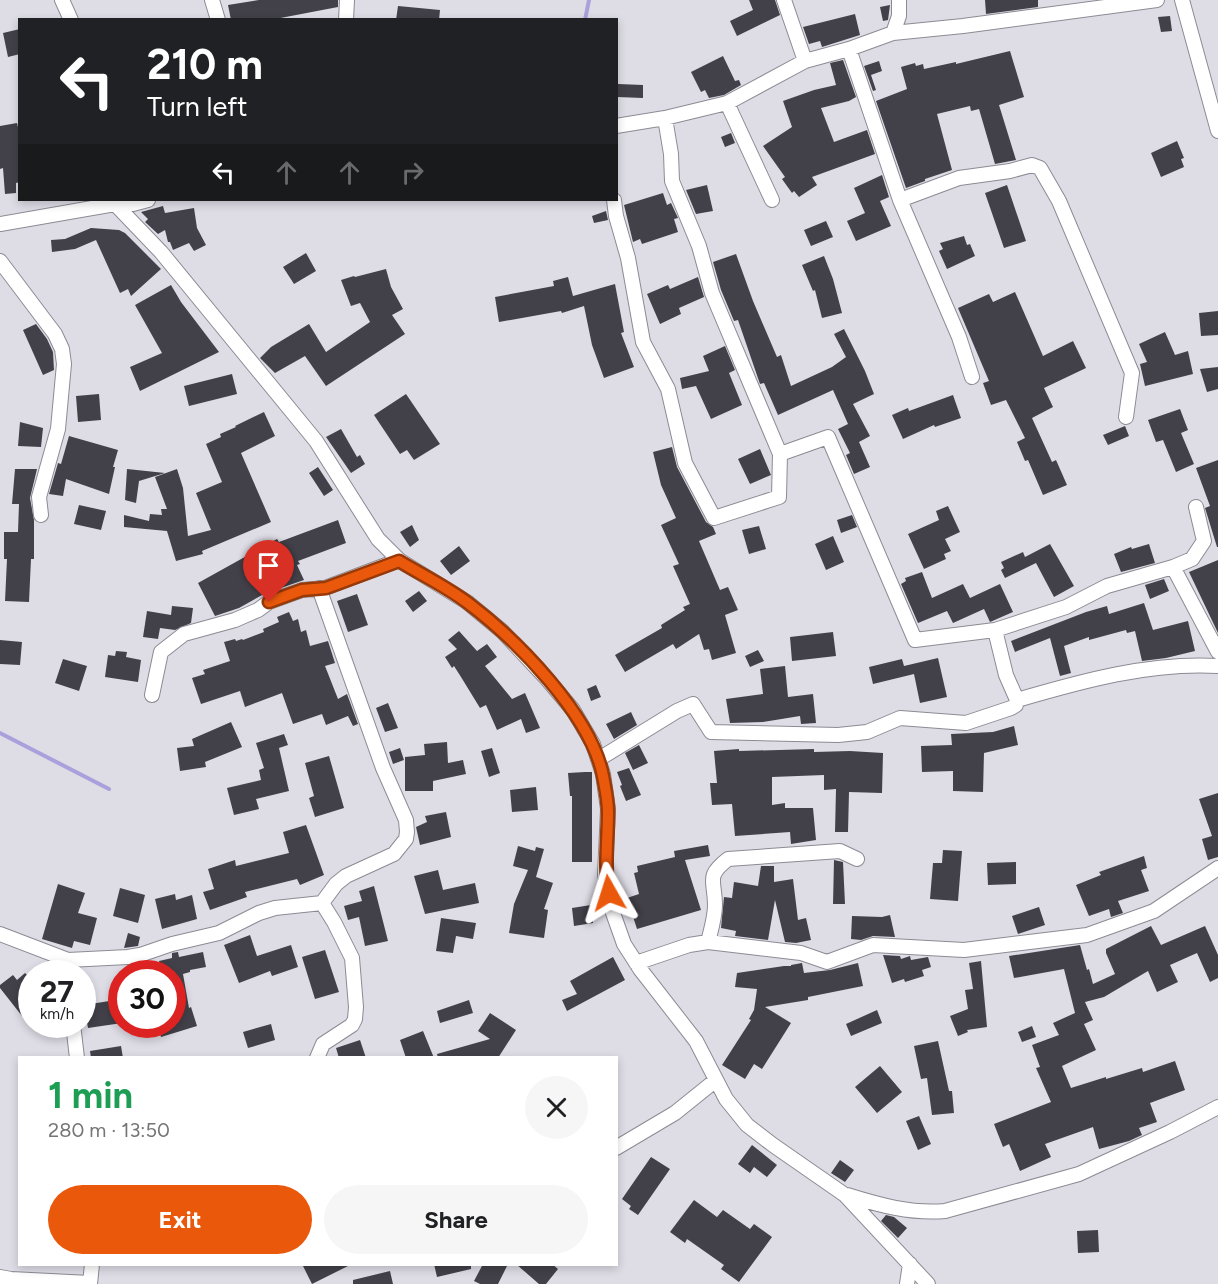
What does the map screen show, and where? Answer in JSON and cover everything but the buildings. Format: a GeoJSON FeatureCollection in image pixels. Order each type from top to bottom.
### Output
{"type":"FeatureCollection","features":[{"type":"Feature","properties":{"kind":"street"},"geometry":{"type":"LineString","coordinates":[[62,0],[70,18]]}},
{"type":"Feature","properties":{"kind":"street"},"geometry":{"type":"LineString","coordinates":[[212,0],[217,18]]}},
{"type":"Feature","properties":{"kind":"street"},"geometry":{"type":"LineString","coordinates":[[346,18],[347,0]]}},
{"type":"Feature","properties":{"kind":"street"},"geometry":{"type":"LineString","coordinates":[[784,0],[805,61]]}},
{"type":"Feature","properties":{"kind":"street"},"geometry":{"type":"LineString","coordinates":[[892,33],[899,16],[899,0]]}},
{"type":"Feature","properties":{"kind":"street"},"geometry":{"type":"LineString","coordinates":[[618,126],[665,118],[728,103],[805,61],[849,49],[892,33],[963,26],[1054,7],[1157,0]]}},
{"type":"Feature","properties":{"kind":"street"},"geometry":{"type":"LineString","coordinates":[[1182,0],[1218,130]]}},
{"type":"Feature","properties":{"kind":"street"},"geometry":{"type":"LineString","coordinates":[[849,49],[900,200],[959,337],[972,377]]}},
{"type":"Feature","properties":{"kind":"street"},"geometry":{"type":"LineString","coordinates":[[728,103],[772,200]]}},
{"type":"Feature","properties":{"kind":"street"},"geometry":{"type":"LineString","coordinates":[[614,201],[644,342],[668,388],[685,463],[714,518],[779,497],[780,454],[712,293],[699,246],[672,181],[671,154],[665,118]]}},
{"type":"Feature","properties":{"kind":"street"},"geometry":{"type":"LineString","coordinates":[[900,200],[959,178],[1010,171],[1032,165],[1040,168],[1059,201],[1132,373],[1126,417]]}},
{"type":"Feature","properties":{"kind":"street"},"geometry":{"type":"LineString","coordinates":[[0,224],[134,202]]}},
{"type":"Feature","properties":{"kind":"street"},"geometry":{"type":"LineString","coordinates":[[115,204],[161,252],[316,441],[378,539],[399,561],[467,602],[502,631],[573,710],[599,759],[608,809],[605,874],[613,913],[624,944],[696,1041],[726,1099],[747,1125],[844,1195],[928,1284]]}},
{"type":"Feature","properties":{"kind":"street"},"geometry":{"type":"LineString","coordinates":[[0,261],[44,319],[62,349],[64,364],[58,429],[39,497],[41,515]]}},
{"type":"Feature","properties":{"kind":"street"},"geometry":{"type":"LineString","coordinates":[[780,454],[828,437],[915,640],[994,630],[1066,607],[1107,586],[1173,567],[1192,559],[1204,542],[1196,507]]}},
{"type":"Feature","properties":{"kind":"street"},"geometry":{"type":"LineString","coordinates":[[152,695],[161,652],[184,634],[235,620],[258,610],[269,602],[302,590],[326,588],[399,561]]}},
{"type":"Feature","properties":{"kind":"street"},"geometry":{"type":"LineString","coordinates":[[1173,567],[1218,652]]}},
{"type":"Feature","properties":{"kind":"street"},"geometry":{"type":"LineString","coordinates":[[96,962],[140,955],[172,944],[219,933],[259,912],[322,903],[336,884],[346,876],[394,854],[406,839],[406,820],[383,768],[319,588]]}},
{"type":"Feature","properties":{"kind":"street"},"geometry":{"type":"LineString","coordinates":[[599,759],[677,711],[693,704],[711,732],[838,735],[867,732],[900,718],[966,723],[1016,705],[1017,700],[1006,675],[994,630]]}},
{"type":"Feature","properties":{"kind":"street"},"geometry":{"type":"LineString","coordinates":[[1017,700],[1081,681],[1133,672],[1186,664],[1218,666]]}},
{"type":"Feature","properties":{"kind":"street"},"geometry":{"type":"LineString","coordinates":[[708,942],[715,906],[712,878],[715,869],[728,859],[840,851],[857,859]]}},
{"type":"Feature","properties":{"kind":"street"},"geometry":{"type":"LineString","coordinates":[[636,963],[689,945],[708,942],[801,953],[827,962],[873,945],[964,950],[1087,935],[1154,910],[1218,868]]}},
{"type":"Feature","properties":{"kind":"street"},"geometry":{"type":"LineString","coordinates":[[318,1056],[323,1044],[352,1025],[356,1007],[352,958],[322,903]]}},
{"type":"Feature","properties":{"kind":"street"},"geometry":{"type":"LineString","coordinates":[[0,934],[54,960]]}},
{"type":"Feature","properties":{"kind":"street"},"geometry":{"type":"LineString","coordinates":[[75,1038],[77,1056]]}},
{"type":"Feature","properties":{"kind":"street"},"geometry":{"type":"LineString","coordinates":[[618,1147],[675,1113],[716,1080]]}},
{"type":"Feature","properties":{"kind":"street"},"geometry":{"type":"LineString","coordinates":[[844,1195],[909,1211],[945,1211],[1078,1174],[1170,1132],[1218,1107]]}},
{"type":"Feature","properties":{"kind":"street"},"geometry":{"type":"LineString","coordinates":[[907,1284],[910,1264]]}},
{"type":"Feature","properties":{"kind":"street"},"geometry":{"type":"LineString","coordinates":[[0,1277],[90,1284],[92,1266]]}},
{"type":"Feature","properties":{"kind":"waterway"},"geometry":{"type":"LineString","coordinates":[[585,18],[589,0]]}},
{"type":"Feature","properties":{"kind":"waterway"},"geometry":{"type":"LineString","coordinates":[[0,733],[109,789]]}},
{"type":"Feature","properties":{"kind":"route"},"geometry":{"type":"LineString","coordinates":[[269,602],[302,590],[326,588],[399,561],[467,602],[502,631],[573,710],[593,744],[603,774],[608,809],[605,874],[609,893]]}}]}
